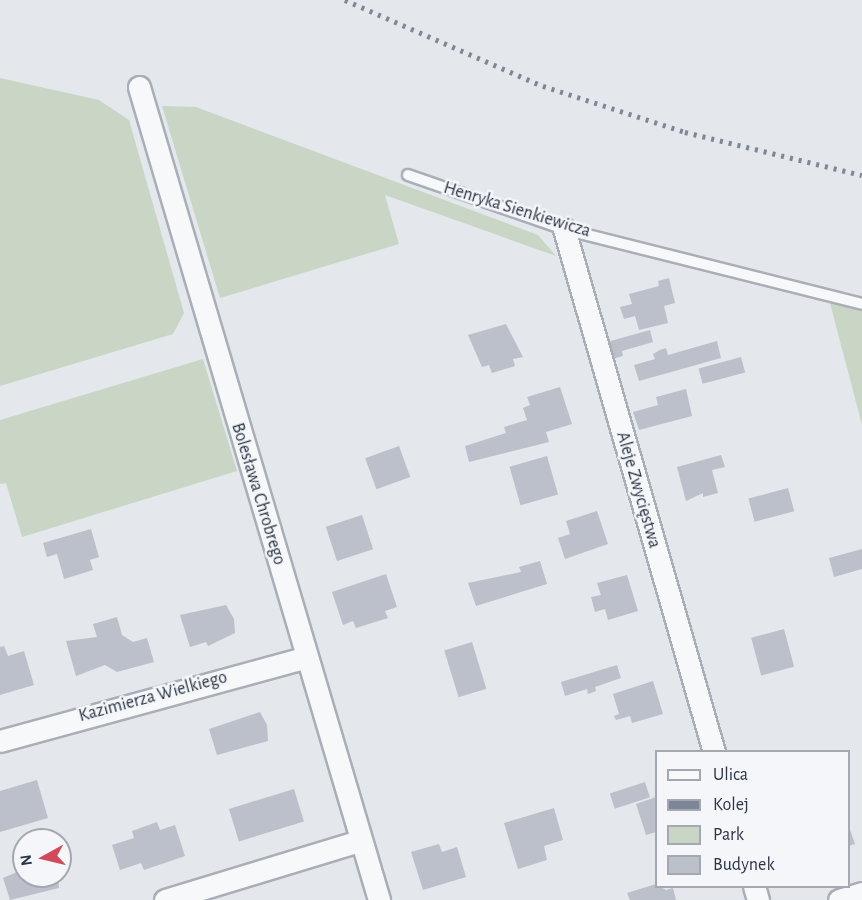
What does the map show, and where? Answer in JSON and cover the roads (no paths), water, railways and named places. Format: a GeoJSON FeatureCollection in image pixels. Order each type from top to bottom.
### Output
{"type":"FeatureCollection","features":[{"type":"Feature","properties":{"kind":"street","name":"Bolesława Chrobrego"},"geometry":{"type":"LineString","coordinates":[[139,87],[359,841],[379,900]]}},
{"type":"Feature","properties":{"kind":"street","name":"Aleje Zwycięstwa"},"geometry":{"type":"LineString","coordinates":[[564,229],[713,750]]}},
{"type":"Feature","properties":{"kind":"street","name":"Kazimierza Wielkiego"},"geometry":{"type":"LineString","coordinates":[[0,741],[307,657]]}},
{"type":"Feature","properties":{"kind":"street"},"geometry":{"type":"LineString","coordinates":[[165,900],[359,841]]}},
{"type":"Feature","properties":{"kind":"street"},"geometry":{"type":"LineString","coordinates":[[839,900],[862,894]]}},
{"type":"Feature","properties":{"kind":"lane","name":"Henryka Sienkiewicza"},"geometry":{"type":"LineString","coordinates":[[408,175],[564,229],[862,304]]}},
{"type":"Feature","properties":{"kind":"railway"},"geometry":{"type":"LineString","coordinates":[[345,0],[543,86],[685,132],[862,175]]}}]}
